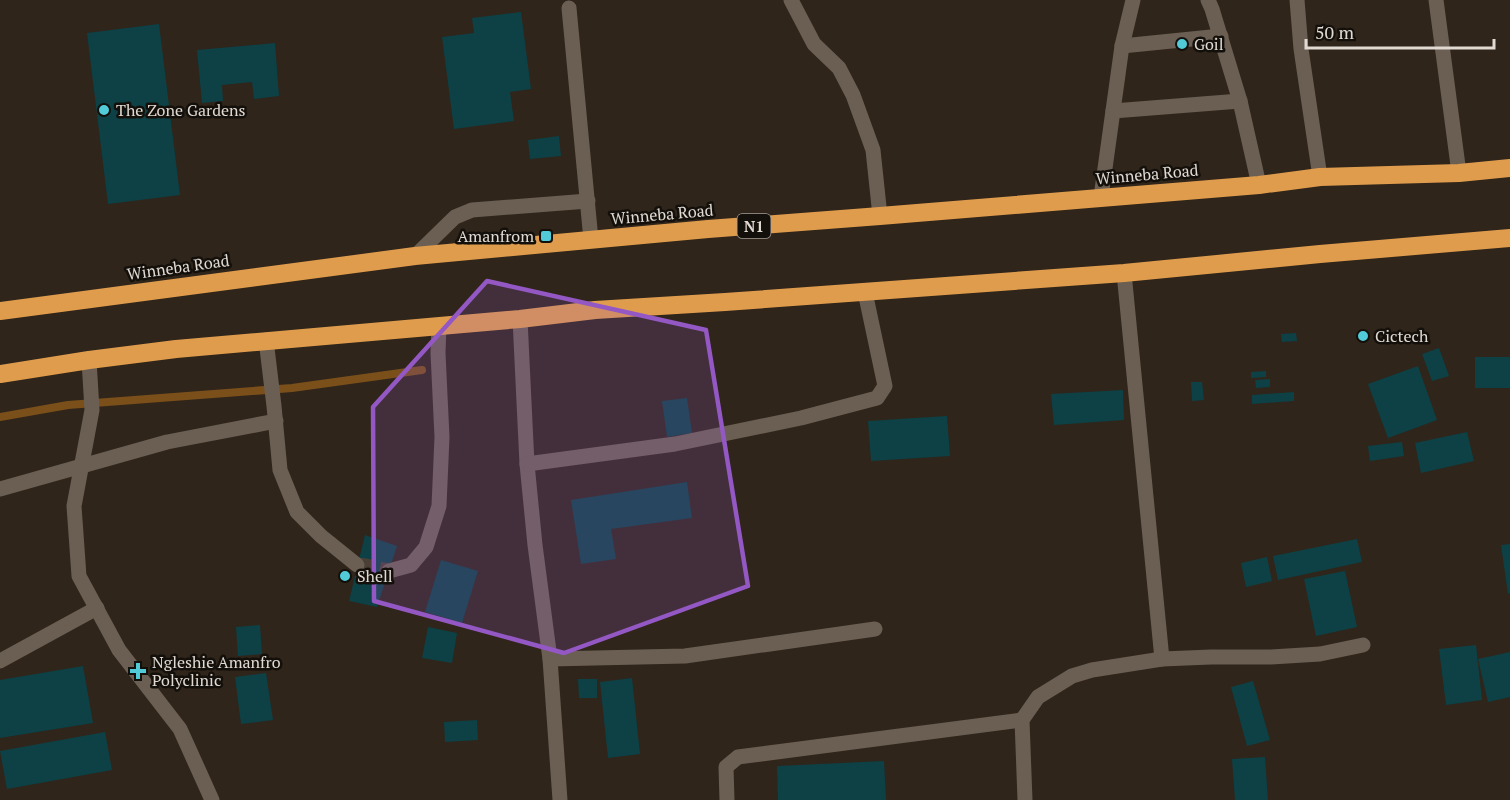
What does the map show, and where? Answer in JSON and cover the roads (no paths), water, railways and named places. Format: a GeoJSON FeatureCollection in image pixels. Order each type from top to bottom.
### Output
{"type":"FeatureCollection","features":[{"type":"Feature","properties":{"kind":"highway","name":"Winneba Road"},"geometry":{"type":"LineString","coordinates":[[0,311],[415,256],[708,229],[1259,185],[1320,177],[1459,173],[1510,168]]}},
{"type":"Feature","properties":{"kind":"highway"},"geometry":{"type":"LineString","coordinates":[[0,374],[88,360],[266,340],[520,319],[595,310],[1124,273],[1510,238]]}},
{"type":"Feature","properties":{"kind":"street"},"geometry":{"type":"LineString","coordinates":[[790,0],[814,44],[839,68],[853,95],[873,150],[880,216]]}},
{"type":"Feature","properties":{"kind":"street"},"geometry":{"type":"LineString","coordinates":[[1101,197],[1122,46],[1133,0]]}},
{"type":"Feature","properties":{"kind":"street"},"geometry":{"type":"LineString","coordinates":[[1208,0],[1240,101],[1259,185]]}},
{"type":"Feature","properties":{"kind":"street"},"geometry":{"type":"LineString","coordinates":[[1297,0],[1301,49],[1320,177]]}},
{"type":"Feature","properties":{"kind":"street"},"geometry":{"type":"LineString","coordinates":[[1436,0],[1459,173]]}},
{"type":"Feature","properties":{"kind":"street"},"geometry":{"type":"LineString","coordinates":[[569,8],[591,240]]}},
{"type":"Feature","properties":{"kind":"street"},"geometry":{"type":"LineString","coordinates":[[1122,46],[1221,36]]}},
{"type":"Feature","properties":{"kind":"street"},"geometry":{"type":"LineString","coordinates":[[1113,111],[1240,101]]}},
{"type":"Feature","properties":{"kind":"street"},"geometry":{"type":"LineString","coordinates":[[415,256],[455,217],[472,210],[588,201]]}},
{"type":"Feature","properties":{"kind":"street"},"geometry":{"type":"LineString","coordinates":[[1124,273],[1162,659]]}},
{"type":"Feature","properties":{"kind":"street"},"geometry":{"type":"LineString","coordinates":[[527,464],[675,444],[801,418],[877,398],[885,386],[866,292]]}},
{"type":"Feature","properties":{"kind":"street"},"geometry":{"type":"LineString","coordinates":[[520,319],[527,464],[550,659],[560,800]]}},
{"type":"Feature","properties":{"kind":"street"},"geometry":{"type":"LineString","coordinates":[[389,571],[411,566],[426,547],[439,506],[442,437],[439,325]]}},
{"type":"Feature","properties":{"kind":"street"},"geometry":{"type":"LineString","coordinates":[[266,340],[280,470],[297,512],[357,566]]}},
{"type":"Feature","properties":{"kind":"street"},"geometry":{"type":"LineString","coordinates":[[88,360],[92,410],[74,506],[79,576],[119,650],[180,729],[212,800]]}},
{"type":"Feature","properties":{"kind":"street"},"geometry":{"type":"LineString","coordinates":[[0,489],[167,442],[276,421]]}},
{"type":"Feature","properties":{"kind":"street"},"geometry":{"type":"LineString","coordinates":[[0,661],[97,608]]}},
{"type":"Feature","properties":{"kind":"street"},"geometry":{"type":"LineString","coordinates":[[550,659],[685,656],[875,629]]}},
{"type":"Feature","properties":{"kind":"street"},"geometry":{"type":"LineString","coordinates":[[1025,800],[1022,720],[1038,697],[1072,676],[1092,670],[1162,659],[1320,654],[1363,645]]}},
{"type":"Feature","properties":{"kind":"street"},"geometry":{"type":"LineString","coordinates":[[727,800],[726,767],[738,758],[1022,720]]}},
{"type":"Feature","properties":{"kind":"waterway"},"geometry":{"type":"LineString","coordinates":[[0,417],[68,405],[292,388],[422,370]]}},
{"type":"Feature","properties":{"kind":"tunnel"},"geometry":{"type":"LineString","coordinates":[[357,565],[389,571]]}},
{"type":"Feature","properties":{"kind":"place","name":"Goil"},"geometry":{"type":"Point","coordinates":[1182,44]}},
{"type":"Feature","properties":{"kind":"place","name":"The Zone Gardens"},"geometry":{"type":"Point","coordinates":[104,110]}},
{"type":"Feature","properties":{"kind":"place","name":"Amanfrom"},"geometry":{"type":"Point","coordinates":[546,236]}},
{"type":"Feature","properties":{"kind":"place","name":"Cictech"},"geometry":{"type":"Point","coordinates":[1363,336]}},
{"type":"Feature","properties":{"kind":"place","name":"Shell"},"geometry":{"type":"Point","coordinates":[345,576]}},
{"type":"Feature","properties":{"kind":"place","name":"Ngleshie Amanfro Polyclinic"},"geometry":{"type":"Point","coordinates":[138,671]}}]}
